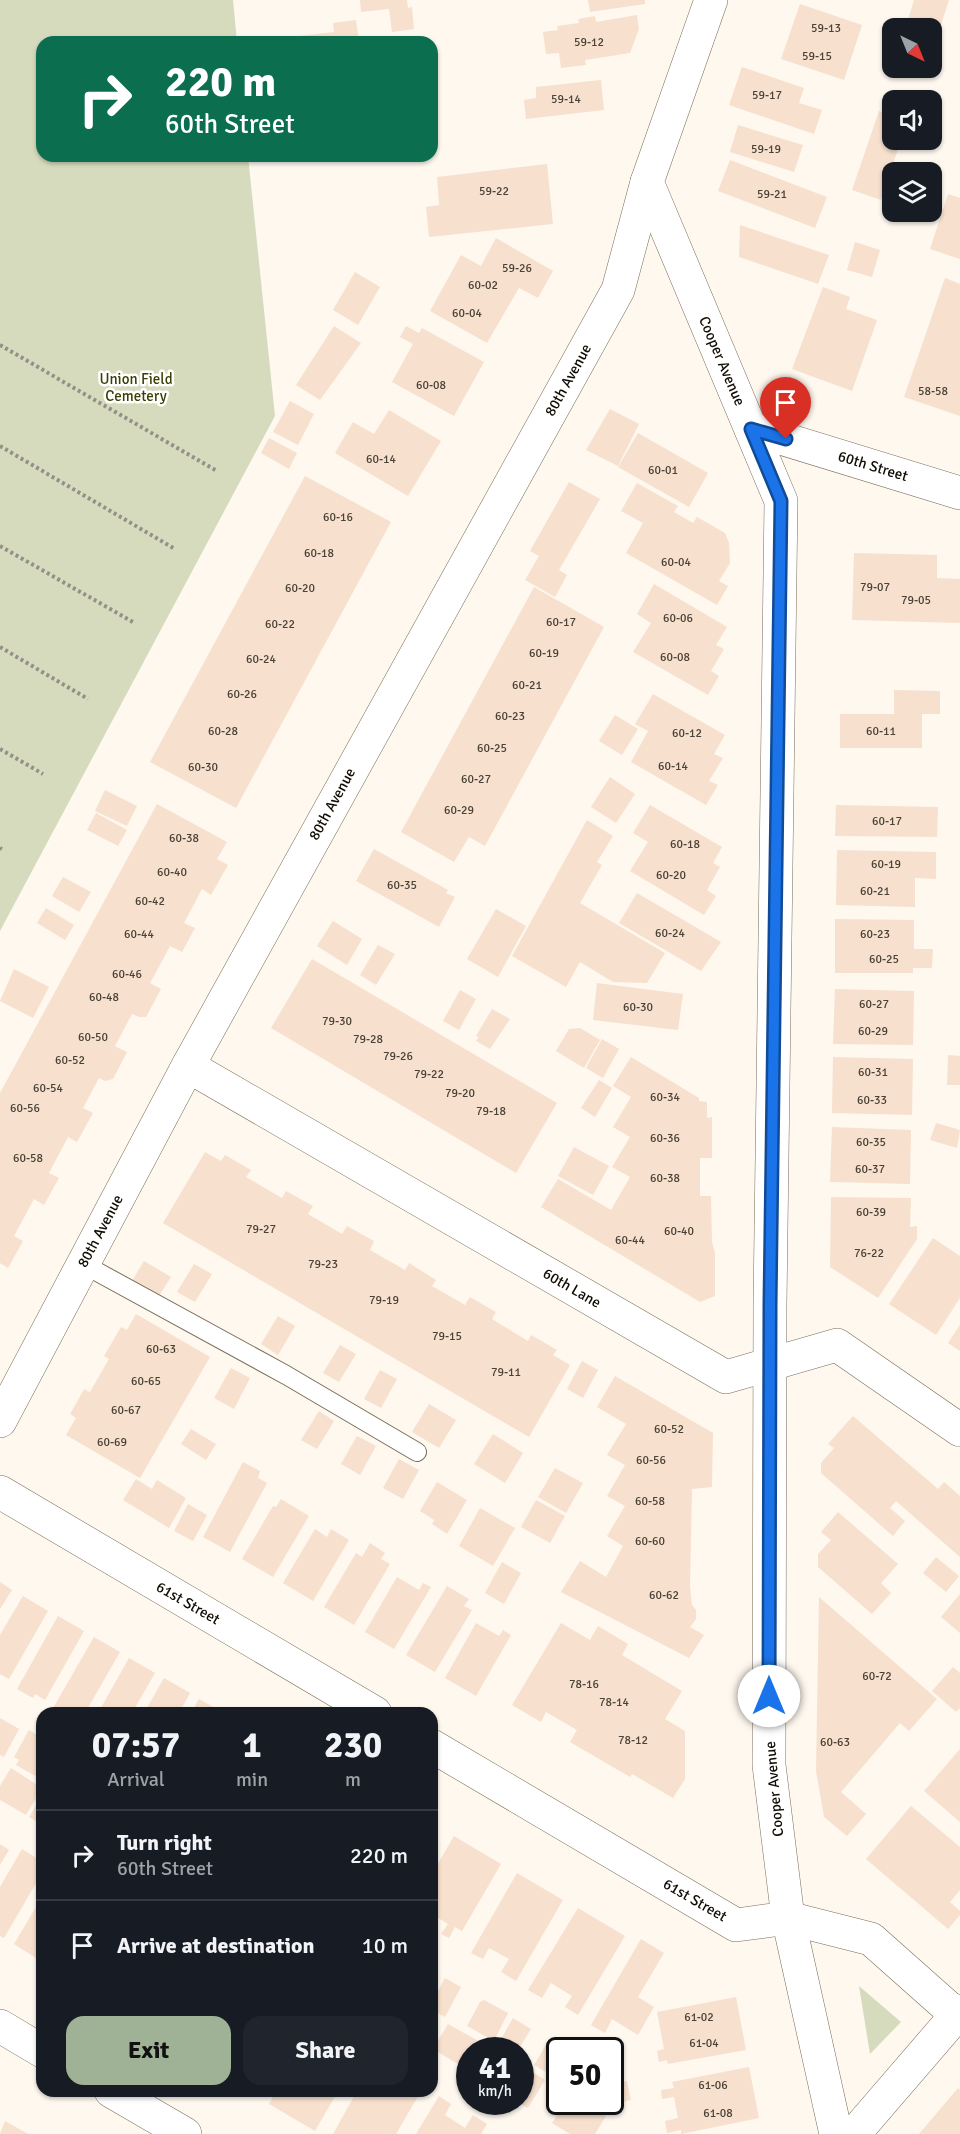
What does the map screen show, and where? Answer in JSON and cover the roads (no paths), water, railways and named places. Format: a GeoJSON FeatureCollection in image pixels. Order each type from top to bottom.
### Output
{"type":"FeatureCollection","features":[{"type":"Feature","properties":{"kind":"street"},"geometry":{"type":"LineString","coordinates":[[647,182],[711,0]]}},
{"type":"Feature","properties":{"kind":"street","name":"Cooper Avenue"},"geometry":{"type":"LineString","coordinates":[[647,182],[781,501],[770,1364],[769,1765],[788,1918],[836,2134]]}},
{"type":"Feature","properties":{"kind":"street","name":"80th Avenue"},"geometry":{"type":"LineString","coordinates":[[0,1420],[188,1066],[618,290],[647,182]]}},
{"type":"Feature","properties":{"kind":"street","name":"60th Street"},"geometry":{"type":"LineString","coordinates":[[751,429],[960,494]]}},
{"type":"Feature","properties":{"kind":"street","name":"60th Lane"},"geometry":{"type":"LineString","coordinates":[[188,1066],[726,1377],[837,1345],[960,1430]]}},
{"type":"Feature","properties":{"kind":"street","name":"61st Street"},"geometry":{"type":"LineString","coordinates":[[0,1492],[365,1707]]}},
{"type":"Feature","properties":{"kind":"street","name":"61st Street"},"geometry":{"type":"LineString","coordinates":[[438,1750],[736,1925],[788,1918],[871,1939],[959,2014]]}},
{"type":"Feature","properties":{"kind":"street"},"geometry":{"type":"LineString","coordinates":[[854,2134],[959,2014]]}},
{"type":"Feature","properties":{"kind":"street"},"geometry":{"type":"LineString","coordinates":[[0,2026],[36,2047]]}},
{"type":"Feature","properties":{"kind":"street"},"geometry":{"type":"LineString","coordinates":[[121,2097],[185,2134]]}},
{"type":"Feature","properties":{"kind":"lane"},"geometry":{"type":"LineString","coordinates":[[83,1264],[286,1375],[417,1452]]}},
{"type":"Feature","properties":{"kind":"park label","name":"Union Field Cemetery"},"geometry":{"type":"Point","coordinates":[136,388]}}]}
